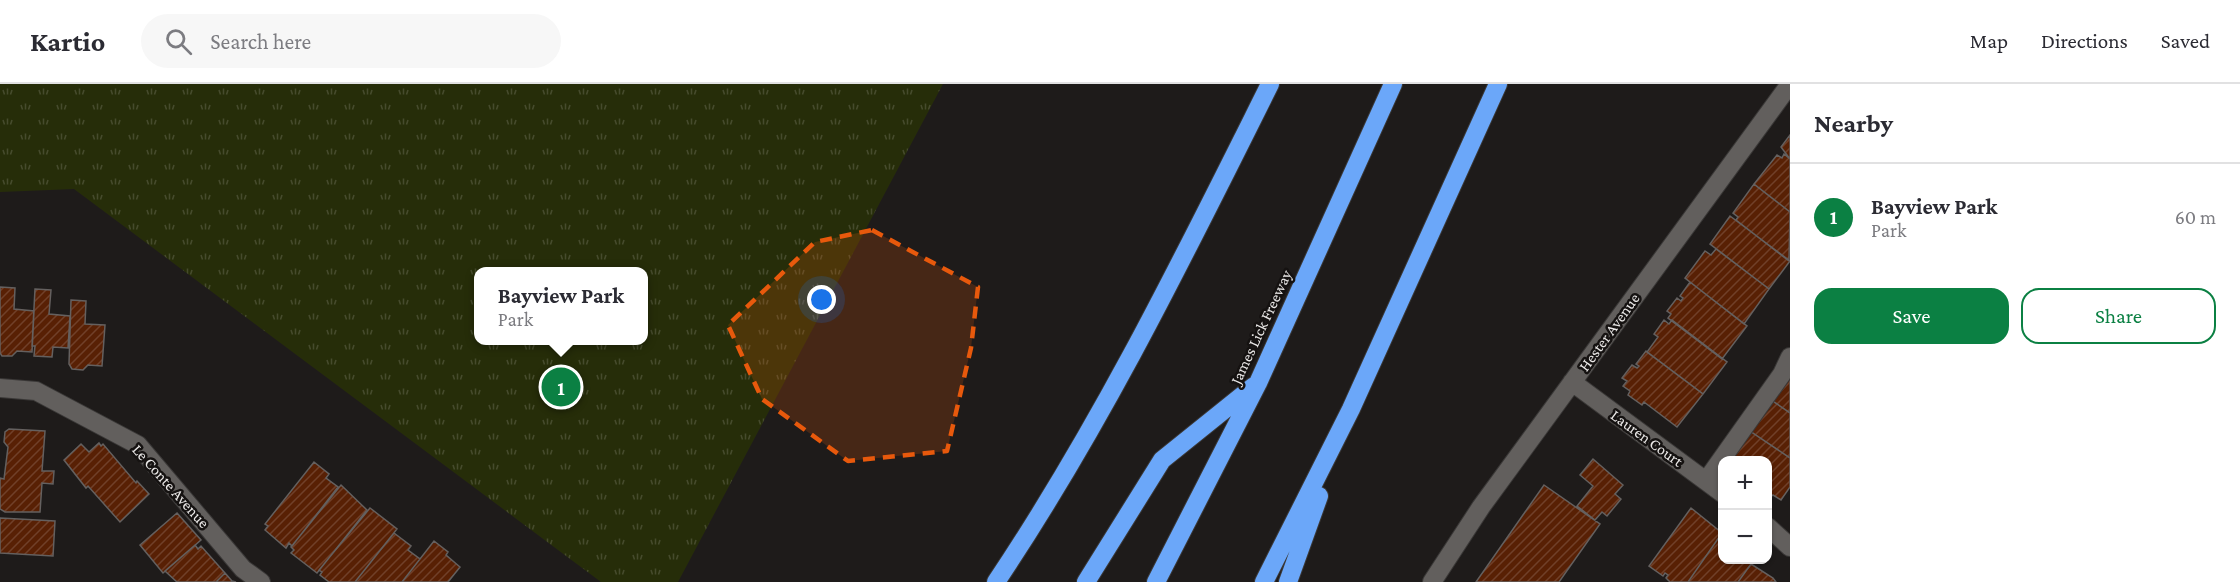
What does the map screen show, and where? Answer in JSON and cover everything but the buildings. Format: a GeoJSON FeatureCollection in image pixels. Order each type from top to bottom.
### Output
{"type":"FeatureCollection","features":[{"type":"Feature","properties":{"kind":"highway"},"geometry":{"type":"LineString","coordinates":[[996,582],[1048,503],[1139,344],[1270,84]]}},
{"type":"Feature","properties":{"kind":"highway","name":"James Lick Freeway"},"geometry":{"type":"LineString","coordinates":[[1156,582],[1258,382],[1393,84]]}},
{"type":"Feature","properties":{"kind":"highway"},"geometry":{"type":"LineString","coordinates":[[1264,582],[1351,409],[1498,84]]}},
{"type":"Feature","properties":{"kind":"highway"},"geometry":{"type":"LineString","coordinates":[[1086,582],[1162,460],[1258,382]]}},
{"type":"Feature","properties":{"kind":"highway"},"geometry":{"type":"LineString","coordinates":[[1288,582],[1351,409]]}},
{"type":"Feature","properties":{"kind":"street","name":"Hester Avenue"},"geometry":{"type":"LineString","coordinates":[[1432,582],[1481,507],[1790,84]]}},
{"type":"Feature","properties":{"kind":"street"},"geometry":{"type":"LineString","coordinates":[[1706,481],[1782,374],[1790,357]]}},
{"type":"Feature","properties":{"kind":"street","name":"Lauren Court"},"geometry":{"type":"LineString","coordinates":[[1572,382],[1718,490]]}},
{"type":"Feature","properties":{"kind":"street","name":"Le Conte Avenue"},"geometry":{"type":"LineString","coordinates":[[0,388],[36,391],[138,445],[243,569],[261,582]]}},
{"type":"Feature","properties":{"kind":"street"},"geometry":{"type":"LineString","coordinates":[[1772,532],[1790,548]]}},
{"type":"Feature","properties":{"kind":"highlighted area"},"geometry":{"type":"Polygon","coordinates":[[[872,230],[978,287],[971,348],[947,451],[848,461],[762,399],[728,325],[815,242],[872,230]]]}},
{"type":"Feature","properties":{"kind":"green space"},"geometry":{"type":"Polygon","coordinates":[[[0,84],[943,84],[678,582],[601,582],[74,189],[0,192],[0,84]]]}},
{"type":"Feature","properties":{"kind":"place","name":"Bayview Park"},"geometry":{"type":"Point","coordinates":[561,387]}}]}
